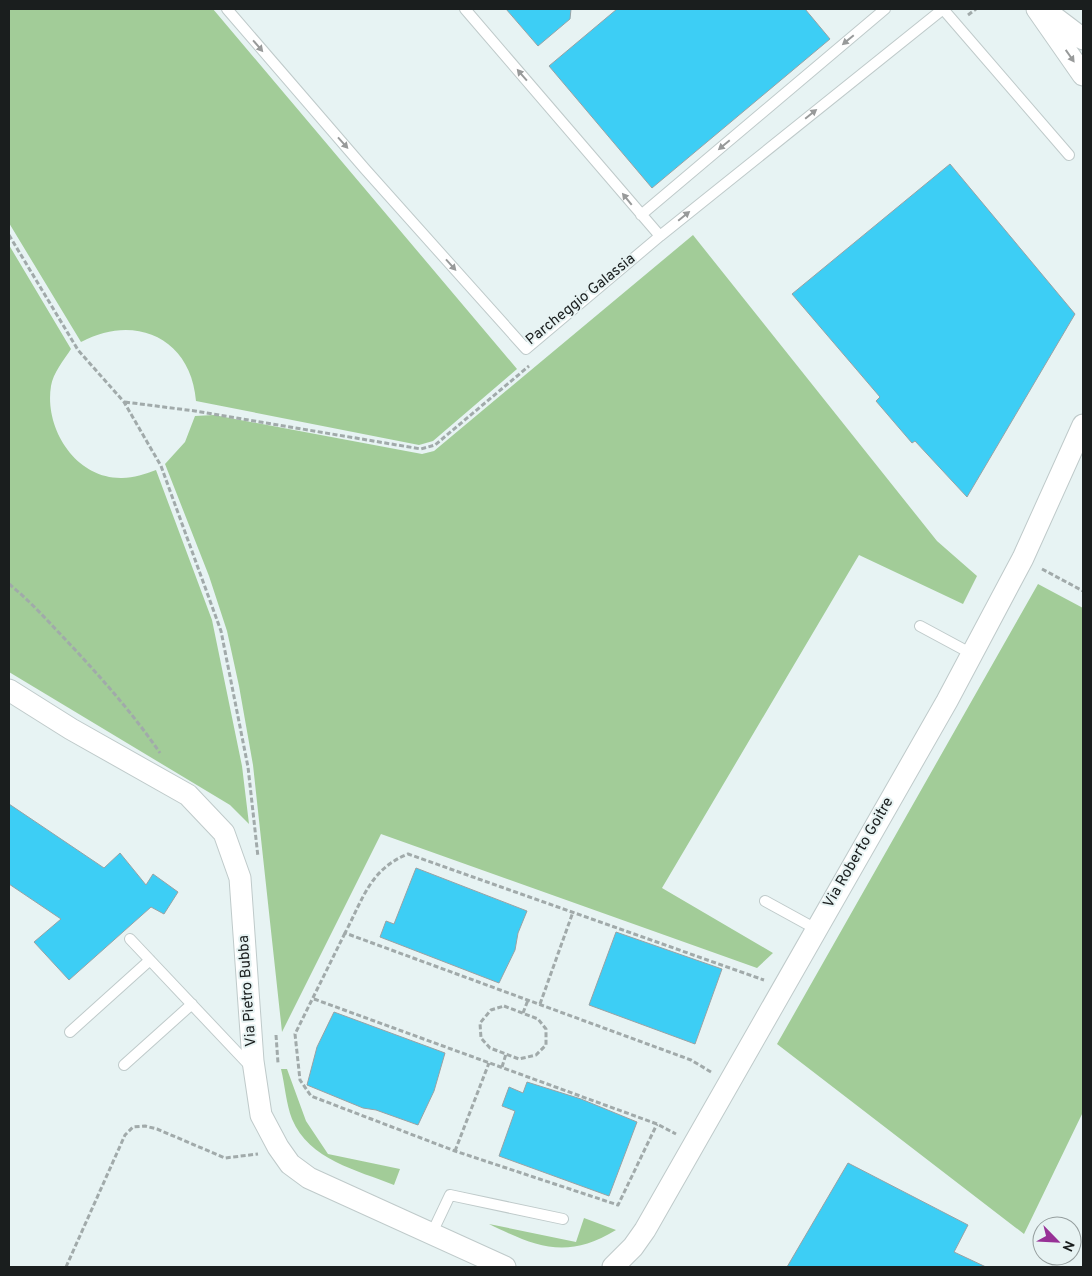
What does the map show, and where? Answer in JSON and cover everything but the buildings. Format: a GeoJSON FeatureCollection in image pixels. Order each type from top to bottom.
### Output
{"type":"FeatureCollection","features":[{"type":"Feature","properties":{"kind":"street"},"geometry":{"type":"LineString","coordinates":[[1037,9],[1083,75]]}},
{"type":"Feature","properties":{"kind":"street"},"geometry":{"type":"LineString","coordinates":[[1043,9],[1083,39]]}},
{"type":"Feature","properties":{"kind":"street","name":"Via Roberto Goitre"},"geometry":{"type":"LineString","coordinates":[[613,1267],[633,1247],[645,1230],[972,654],[1023,558],[1083,425]]}},
{"type":"Feature","properties":{"kind":"street","name":"Via Pietro Bubba"},"geometry":{"type":"LineString","coordinates":[[9,690],[71,729],[188,795],[224,833],[240,878],[254,1070],[261,1115],[278,1147],[290,1164],[310,1178],[431,1235],[505,1267]]}},
{"type":"Feature","properties":{"kind":"lane","name":"Parcheggio Galassia"},"geometry":{"type":"LineString","coordinates":[[227,9],[365,169],[526,349],[660,236],[943,9]]}},
{"type":"Feature","properties":{"kind":"lane"},"geometry":{"type":"LineString","coordinates":[[465,9],[660,236]]}},
{"type":"Feature","properties":{"kind":"lane"},"geometry":{"type":"LineString","coordinates":[[641,215],[885,9]]}},
{"type":"Feature","properties":{"kind":"lane"},"geometry":{"type":"LineString","coordinates":[[943,9],[1069,155]]}},
{"type":"Feature","properties":{"kind":"lane"},"geometry":{"type":"LineString","coordinates":[[920,626],[972,654]]}},
{"type":"Feature","properties":{"kind":"lane"},"geometry":{"type":"LineString","coordinates":[[765,901],[816,929]]}},
{"type":"Feature","properties":{"kind":"lane"},"geometry":{"type":"LineString","coordinates":[[130,939],[254,1070]]}},
{"type":"Feature","properties":{"kind":"lane"},"geometry":{"type":"LineString","coordinates":[[70,1032],[150,960]]}},
{"type":"Feature","properties":{"kind":"lane"},"geometry":{"type":"LineString","coordinates":[[124,1066],[192,1004]]}},
{"type":"Feature","properties":{"kind":"lane"},"geometry":{"type":"LineString","coordinates":[[431,1235],[450,1195],[563,1219]]}},
{"type":"Feature","properties":{"kind":"path"},"geometry":{"type":"LineString","coordinates":[[956,25],[976,9]]}},
{"type":"Feature","properties":{"kind":"path"},"geometry":{"type":"LineString","coordinates":[[9,235],[78,350],[124,402],[161,466],[221,631],[248,767],[258,860]]}},
{"type":"Feature","properties":{"kind":"path"},"geometry":{"type":"LineString","coordinates":[[124,402],[195,411],[421,449],[434,445],[535,361]]}},
{"type":"Feature","properties":{"kind":"path"},"geometry":{"type":"LineString","coordinates":[[1023,558],[1083,591]]}},
{"type":"Feature","properties":{"kind":"path"},"geometry":{"type":"LineString","coordinates":[[9,584],[25,597],[87,663],[140,724],[165,759],[164,782]]}},
{"type":"Feature","properties":{"kind":"path"},"geometry":{"type":"LineString","coordinates":[[657,1124],[618,1205],[455,1151],[311,1096],[300,1080],[295,1034],[375,875],[393,860],[408,854],[784,986]]}},
{"type":"Feature","properties":{"kind":"path"},"geometry":{"type":"LineString","coordinates":[[540,1004],[573,912]]}},
{"type":"Feature","properties":{"kind":"path"},"geometry":{"type":"LineString","coordinates":[[345,933],[691,1060],[729,1082]]}},
{"type":"Feature","properties":{"kind":"path"},"geometry":{"type":"LineString","coordinates":[[314,999],[657,1124],[694,1144]]}},
{"type":"Feature","properties":{"kind":"path"},"geometry":{"type":"LineString","coordinates":[[523,1013],[528,1000]]}},
{"type":"Feature","properties":{"kind":"path"},"geometry":{"type":"LineString","coordinates":[[504,1006],[538,1019],[546,1029],[546,1045],[536,1055],[519,1059],[506,1054],[490,1048],[481,1038],[480,1023],[491,1010],[504,1006]]}},
{"type":"Feature","properties":{"kind":"path"},"geometry":{"type":"LineString","coordinates":[[275,1026],[278,1064]]}},
{"type":"Feature","properties":{"kind":"path"},"geometry":{"type":"LineString","coordinates":[[502,1067],[506,1054]]}},
{"type":"Feature","properties":{"kind":"path"},"geometry":{"type":"LineString","coordinates":[[455,1151],[490,1063]]}},
{"type":"Feature","properties":{"kind":"path"},"geometry":{"type":"LineString","coordinates":[[66,1267],[125,1135],[133,1127],[146,1126],[157,1129],[224,1158],[252,1156],[278,1147]]}},
{"type":"Feature","properties":{"kind":"green space"},"geometry":{"type":"Polygon","coordinates":[[[9,9],[213,9],[517,369],[433,441],[419,445],[196,401],[192,379],[184,361],[172,347],[157,337],[140,331],[121,330],[101,334],[81,342],[9,223],[9,9]]]}},
{"type":"Feature","properties":{"kind":"green space"},"geometry":{"type":"Polygon","coordinates":[[[693,235],[937,541],[977,576],[963,604],[859,555],[662,888],[773,953],[757,968],[381,834],[282,1032],[253,765],[239,686],[227,631],[209,576],[165,464],[185,442],[195,416],[214,415],[422,454],[434,451],[693,235]]]}},
{"type":"Feature","properties":{"kind":"green space"},"geometry":{"type":"Polygon","coordinates":[[[9,245],[71,349],[54,376],[50,402],[58,434],[67,448],[77,461],[105,476],[131,477],[156,470],[212,620],[242,766],[249,824],[230,805],[9,672],[9,245]]]}},
{"type":"Feature","properties":{"kind":"green space"},"geometry":{"type":"Polygon","coordinates":[[[1038,584],[1083,608],[1083,1112],[1024,1234],[777,1044],[1038,584]]]}},
{"type":"Feature","properties":{"kind":"green space"},"geometry":{"type":"Polygon","coordinates":[[[281,1069],[287,1069],[306,1121],[328,1154],[400,1169],[394,1185],[336,1162],[310,1144],[300,1133],[292,1119],[281,1069]]]}},
{"type":"Feature","properties":{"kind":"green space"},"geometry":{"type":"Polygon","coordinates":[[[584,1218],[616,1230],[582,1245],[552,1247],[522,1239],[489,1224],[576,1242],[584,1218]]]}}]}
